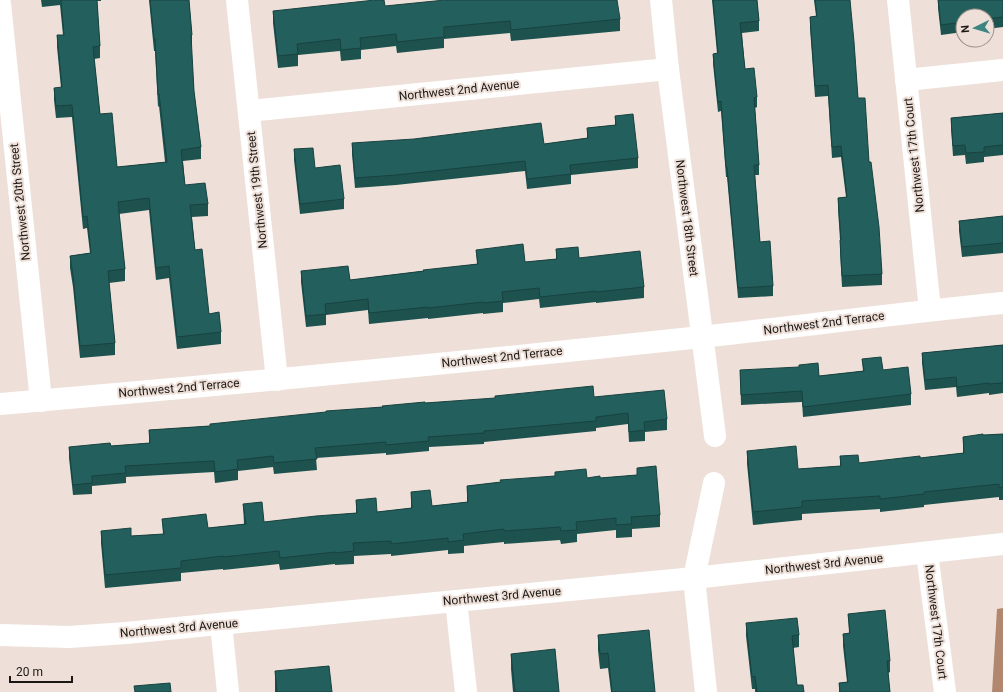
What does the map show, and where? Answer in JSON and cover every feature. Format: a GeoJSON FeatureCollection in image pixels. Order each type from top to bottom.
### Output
{"type":"FeatureCollection","features":[{"type":"Feature","properties":{"kind":"street","name":"Northwest 19th Street"},"geometry":{"type":"LineString","coordinates":[[237,0],[277,380]]}},
{"type":"Feature","properties":{"kind":"street","name":"Northwest 18th Street"},"geometry":{"type":"LineString","coordinates":[[661,0],[668,69],[715,436]]}},
{"type":"Feature","properties":{"kind":"street","name":"Northwest 17th Court"},"geometry":{"type":"LineString","coordinates":[[898,0],[930,310]]}},
{"type":"Feature","properties":{"kind":"street","name":"Northwest 20th Street"},"geometry":{"type":"LineString","coordinates":[[0,4],[41,401]]}},
{"type":"Feature","properties":{"kind":"street","name":"Northwest 2nd Avenue"},"geometry":{"type":"LineString","coordinates":[[249,111],[668,69]]}},
{"type":"Feature","properties":{"kind":"street"},"geometry":{"type":"LineString","coordinates":[[906,80],[1003,70]]}},
{"type":"Feature","properties":{"kind":"street","name":"Northwest 2nd Terrace"},"geometry":{"type":"LineString","coordinates":[[0,404],[277,380],[702,337],[930,310],[1003,303]]}},
{"type":"Feature","properties":{"kind":"street"},"geometry":{"type":"LineString","coordinates":[[706,692],[694,578],[714,483]]}},
{"type":"Feature","properties":{"kind":"street","name":"Northwest 3rd Avenue"},"geometry":{"type":"LineString","coordinates":[[0,636],[69,637],[126,633],[694,578],[1003,544]]}},
{"type":"Feature","properties":{"kind":"street","name":"Northwest 17th Court"},"geometry":{"type":"LineString","coordinates":[[927,553],[945,692]]}},
{"type":"Feature","properties":{"kind":"street"},"geometry":{"type":"LineString","coordinates":[[456,601],[466,692]]}},
{"type":"Feature","properties":{"kind":"street"},"geometry":{"type":"LineString","coordinates":[[221,624],[228,692]]}},
{"type":"Feature","properties":{"kind":"shaded area"},"geometry":{"type":"Polygon","coordinates":[[[1003,608],[1003,692],[992,692],[997,609],[1003,608]]]}},
{"type":"Feature","properties":{"kind":"building"},"geometry":{"type":"Polygon","coordinates":[[[61,0],[97,0],[100,46],[93,47],[100,114],[112,113],[117,167],[167,162],[159,94],[158,95],[155,39],[150,0],[189,0],[194,91],[201,147],[181,150],[185,185],[205,183],[208,204],[190,205],[195,250],[202,249],[209,314],[219,312],[221,332],[177,337],[169,266],[156,268],[149,198],[118,202],[125,269],[108,271],[115,343],[80,346],[70,256],[91,253],[87,216],[83,217],[72,105],[56,106],[54,88],[62,87],[57,35],[64,35],[61,0]]]}},
{"type":"Feature","properties":{"kind":"building"},"geometry":{"type":"Polygon","coordinates":[[[384,0],[385,6],[445,0],[617,0],[620,19],[511,30],[510,21],[444,27],[444,37],[397,42],[396,34],[360,38],[361,48],[341,50],[340,39],[297,44],[298,54],[278,56],[273,11],[384,0]]]}},
{"type":"Feature","properties":{"kind":"building"},"geometry":{"type":"Polygon","coordinates":[[[713,0],[757,0],[759,21],[740,23],[745,69],[754,68],[757,97],[754,98],[759,165],[754,165],[760,242],[770,241],[773,286],[738,288],[721,101],[718,102],[713,54],[718,53],[713,0]]]}},
{"type":"Feature","properties":{"kind":"building"},"geometry":{"type":"Polygon","coordinates":[[[815,0],[850,0],[858,98],[865,98],[869,162],[871,162],[879,227],[882,274],[842,276],[838,198],[847,197],[841,146],[832,147],[828,85],[815,86],[810,17],[817,16],[815,0]]]}},
{"type":"Feature","properties":{"kind":"building"},"geometry":{"type":"Polygon","coordinates":[[[938,0],[1003,0],[1003,17],[995,18],[995,8],[955,8],[955,23],[941,25],[938,0]]]}},
{"type":"Feature","properties":{"kind":"building"},"geometry":{"type":"Polygon","coordinates":[[[1003,113],[1003,145],[984,147],[984,152],[966,153],[965,145],[953,146],[951,118],[1003,113]]]}},
{"type":"Feature","properties":{"kind":"building"},"geometry":{"type":"Polygon","coordinates":[[[633,114],[638,158],[570,165],[571,174],[527,179],[525,161],[355,178],[352,143],[414,139],[541,123],[544,144],[588,138],[587,128],[616,125],[615,116],[633,114]]]}},
{"type":"Feature","properties":{"kind":"building"},"geometry":{"type":"Polygon","coordinates":[[[313,148],[315,168],[340,165],[344,199],[300,204],[294,149],[313,148]]]}},
{"type":"Feature","properties":{"kind":"building"},"geometry":{"type":"Polygon","coordinates":[[[1003,216],[1003,243],[962,247],[959,221],[1003,216]]]}},
{"type":"Feature","properties":{"kind":"building"},"geometry":{"type":"Polygon","coordinates":[[[523,244],[525,262],[557,259],[556,249],[578,247],[579,258],[640,251],[644,287],[540,297],[539,288],[502,292],[503,301],[369,313],[368,299],[325,304],[326,314],[306,316],[301,271],[348,266],[350,280],[424,271],[423,270],[478,264],[476,250],[523,244]]]}},
{"type":"Feature","properties":{"kind":"building"},"geometry":{"type":"Polygon","coordinates":[[[1003,345],[1003,383],[989,383],[957,387],[956,377],[925,380],[922,353],[1003,345]]]}},
{"type":"Feature","properties":{"kind":"building"},"geometry":{"type":"Polygon","coordinates":[[[881,357],[883,370],[908,367],[911,394],[803,407],[802,391],[741,395],[740,370],[799,367],[799,365],[818,363],[819,376],[864,371],[862,359],[881,357]]]}},
{"type":"Feature","properties":{"kind":"building"},"geometry":{"type":"Polygon","coordinates":[[[593,386],[594,397],[664,390],[667,419],[644,422],[645,430],[629,432],[628,413],[596,417],[596,421],[484,431],[484,433],[428,437],[429,441],[386,445],[386,442],[315,448],[317,459],[274,463],[273,456],[237,460],[238,469],[215,472],[214,461],[125,466],[126,473],[92,476],[92,483],[73,485],[69,447],[110,443],[111,446],[150,443],[149,430],[210,426],[210,424],[326,411],[425,402],[495,398],[495,396],[593,386]]]}},
{"type":"Feature","properties":{"kind":"building"},"geometry":{"type":"Polygon","coordinates":[[[983,434],[1003,434],[1003,487],[999,488],[999,484],[924,492],[924,494],[880,499],[880,496],[802,501],[802,507],[753,512],[747,451],[796,446],[798,469],[841,466],[840,456],[858,455],[859,463],[964,453],[963,437],[983,434]]]}},
{"type":"Feature","properties":{"kind":"building"},"geometry":{"type":"Polygon","coordinates":[[[656,466],[660,515],[631,517],[632,524],[616,525],[616,518],[576,522],[577,530],[561,531],[560,527],[504,531],[504,529],[463,534],[464,540],[448,542],[448,538],[391,544],[391,541],[353,543],[354,551],[280,558],[279,551],[223,556],[181,561],[181,568],[105,575],[101,531],[131,528],[131,536],[164,534],[162,519],[206,514],[208,528],[246,524],[243,504],[262,502],[264,522],[357,513],[356,500],[376,498],[377,512],[412,508],[411,492],[430,490],[432,506],[468,502],[467,486],[501,482],[500,480],[555,476],[555,472],[586,469],[587,478],[600,476],[600,478],[637,475],[637,468],[656,466]]]}},
{"type":"Feature","properties":{"kind":"building"},"geometry":{"type":"Polygon","coordinates":[[[885,610],[890,661],[887,661],[890,692],[840,692],[839,683],[848,682],[843,634],[850,633],[848,614],[885,610]]]}},
{"type":"Feature","properties":{"kind":"building"},"geometry":{"type":"Polygon","coordinates":[[[797,618],[799,635],[792,636],[797,685],[803,685],[804,692],[757,692],[755,676],[752,677],[746,623],[797,618]]]}},
{"type":"Feature","properties":{"kind":"building"},"geometry":{"type":"Polygon","coordinates":[[[649,630],[655,692],[612,692],[608,653],[600,654],[598,635],[649,630]]]}},
{"type":"Feature","properties":{"kind":"building"},"geometry":{"type":"Polygon","coordinates":[[[555,649],[559,692],[515,692],[511,654],[555,649]]]}},
{"type":"Feature","properties":{"kind":"building"},"geometry":{"type":"Polygon","coordinates":[[[329,666],[332,692],[277,692],[275,671],[329,666]]]}},
{"type":"Feature","properties":{"kind":"building"},"geometry":{"type":"Polygon","coordinates":[[[170,683],[171,692],[135,692],[134,686],[170,683]]]}}]}
